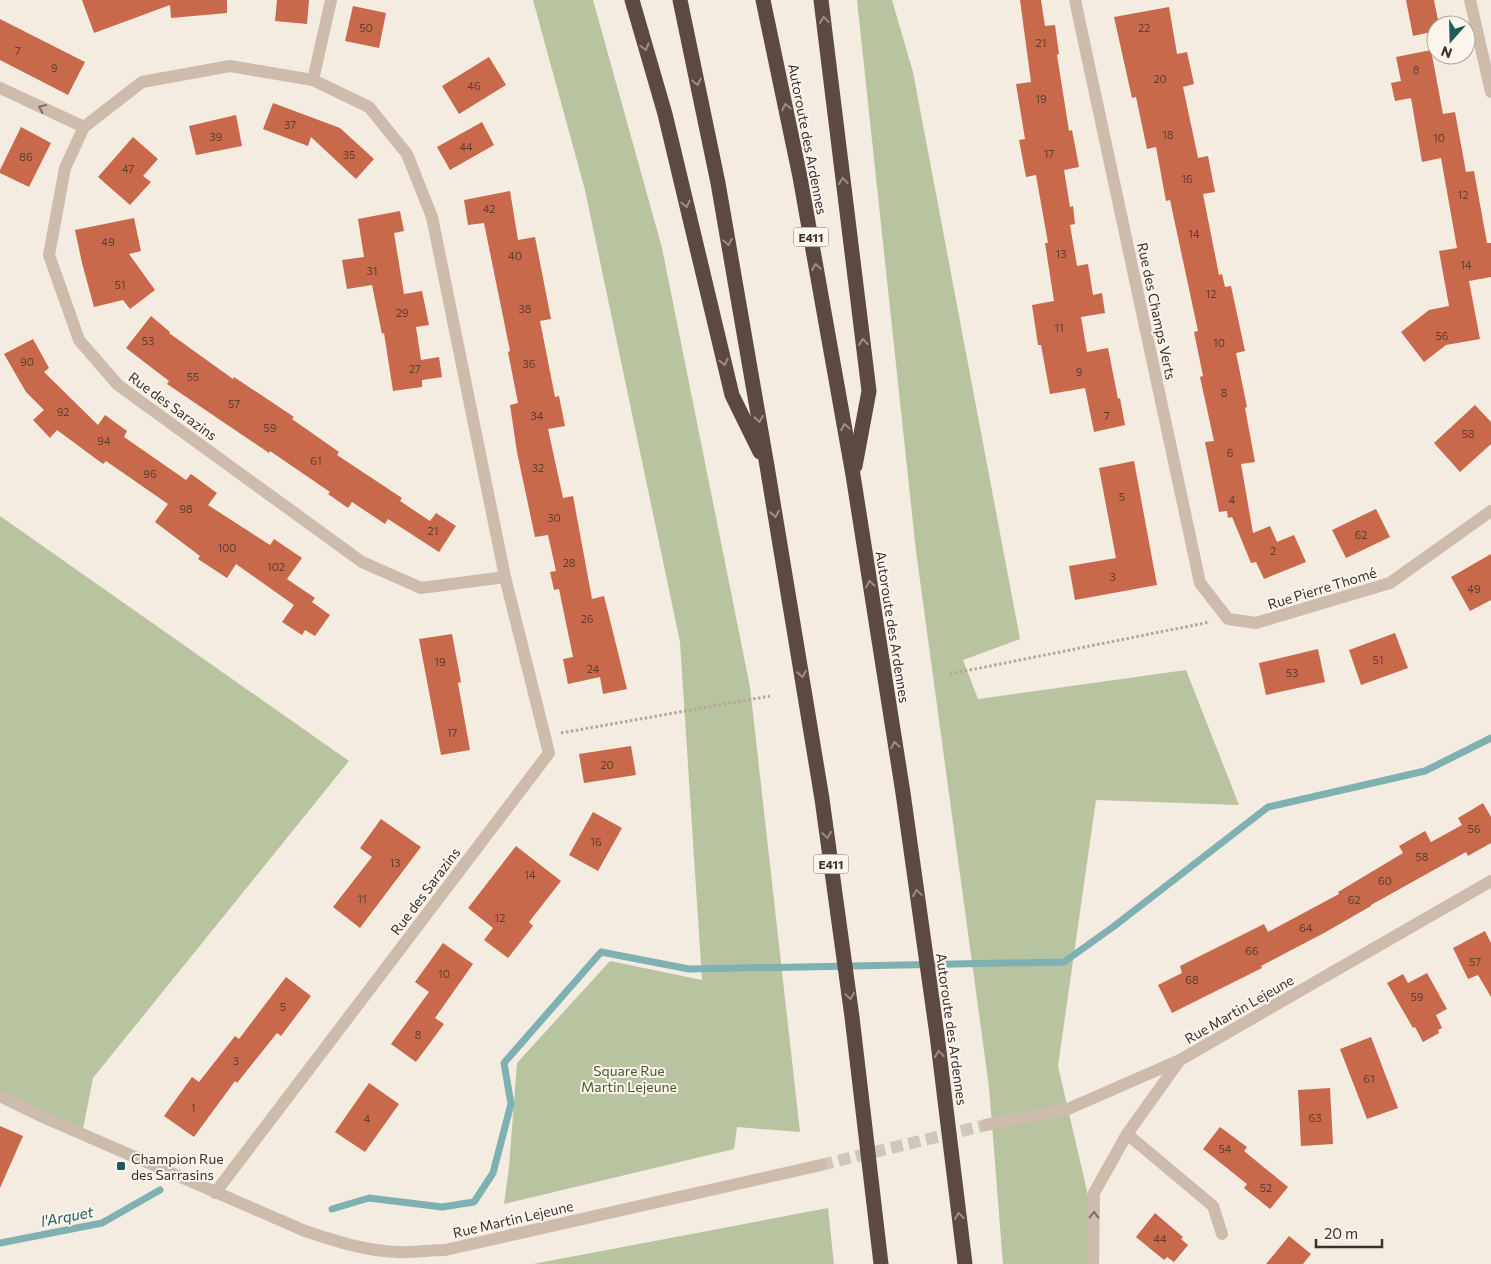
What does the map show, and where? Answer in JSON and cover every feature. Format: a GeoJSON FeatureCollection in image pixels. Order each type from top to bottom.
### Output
{"type":"FeatureCollection","features":[{"type":"Feature","properties":{"kind":"highway"},"geometry":{"type":"LineString","coordinates":[[632,0],[665,114],[732,395],[767,466]]}},
{"type":"Feature","properties":{"kind":"highway","name":"E411"},"geometry":{"type":"LineString","coordinates":[[680,0],[718,183],[822,799],[852,1017],[881,1264]]}},
{"type":"Feature","properties":{"kind":"highway","name":"Autoroute des Ardennes"},"geometry":{"type":"LineString","coordinates":[[763,0],[800,177],[853,475],[904,802],[937,1035],[965,1264]]}},
{"type":"Feature","properties":{"kind":"highway"},"geometry":{"type":"LineString","coordinates":[[821,0],[868,391],[853,475]]}},
{"type":"Feature","properties":{"kind":"street"},"geometry":{"type":"LineString","coordinates":[[313,80],[331,0]]}},
{"type":"Feature","properties":{"kind":"street","name":"Rue des Champs Verts"},"geometry":{"type":"LineString","coordinates":[[1075,0],[1200,584],[1228,618]]}},
{"type":"Feature","properties":{"kind":"street"},"geometry":{"type":"LineString","coordinates":[[1470,0],[1491,92]]}},
{"type":"Feature","properties":{"kind":"street","name":"Rue des Sarazins"},"geometry":{"type":"LineString","coordinates":[[216,1193],[549,753],[505,576],[432,217],[407,154],[369,107],[313,80],[230,66],[142,82],[84,127],[65,168],[49,255],[79,340],[118,385],[362,562],[421,588],[505,576]]}},
{"type":"Feature","properties":{"kind":"street"},"geometry":{"type":"LineString","coordinates":[[0,88],[84,127]]}},
{"type":"Feature","properties":{"kind":"street","name":"Rue Pierre Thomé"},"geometry":{"type":"LineString","coordinates":[[1228,618],[1256,623],[1390,583],[1491,511]]}},
{"type":"Feature","properties":{"kind":"street","name":"Rue Martin Lejeune"},"geometry":{"type":"LineString","coordinates":[[986,1125],[1068,1109],[1180,1060],[1491,881]]}},
{"type":"Feature","properties":{"kind":"street"},"geometry":{"type":"LineString","coordinates":[[1093,1264],[1094,1192],[1127,1134],[1180,1060]]}},
{"type":"Feature","properties":{"kind":"street","name":"Rue Martin Lejeune"},"geometry":{"type":"LineString","coordinates":[[0,1096],[43,1117],[305,1231],[372,1250],[398,1252],[445,1250],[821,1165]]}},
{"type":"Feature","properties":{"kind":"street"},"geometry":{"type":"LineString","coordinates":[[1127,1134],[1213,1206],[1222,1234]]}},
{"type":"Feature","properties":{"kind":"path"},"geometry":{"type":"LineString","coordinates":[[950,674],[1228,618]]}},
{"type":"Feature","properties":{"kind":"path"},"geometry":{"type":"LineString","coordinates":[[544,736],[770,696]]}},
{"type":"Feature","properties":{"kind":"green space","name":"Square Rue Martin Lejeune"},"geometry":{"type":"Polygon","coordinates":[[[533,0],[593,0],[662,248],[750,687],[800,1132],[737,1127],[734,1149],[504,1204],[509,1167],[517,1063],[610,961],[702,980],[680,642],[585,190],[533,0]]]}},
{"type":"Feature","properties":{"kind":"green space"},"geometry":{"type":"Polygon","coordinates":[[[857,0],[892,0],[913,72],[1020,639],[963,660],[978,699],[1186,670],[1239,805],[1096,800],[1058,1066],[1094,1221],[1093,1264],[1003,1264],[989,1087],[916,551],[857,0]]]}},
{"type":"Feature","properties":{"kind":"green space"},"geometry":{"type":"Polygon","coordinates":[[[0,516],[349,761],[93,1078],[82,1134],[0,1096],[0,516]]]}},
{"type":"Feature","properties":{"kind":"green space"},"geometry":{"type":"Polygon","coordinates":[[[828,1208],[834,1264],[533,1264],[828,1208]]]}},
{"type":"Feature","properties":{"kind":"building"},"geometry":{"type":"Polygon","coordinates":[[[82,0],[227,0],[227,13],[171,18],[170,5],[94,33],[82,0]]]}},
{"type":"Feature","properties":{"kind":"building"},"geometry":{"type":"Polygon","coordinates":[[[277,0],[309,0],[307,24],[275,21],[277,0]]]}},
{"type":"Feature","properties":{"kind":"building"},"geometry":{"type":"Polygon","coordinates":[[[1020,0],[1041,0],[1045,26],[1055,25],[1059,54],[1057,55],[1069,131],[1072,130],[1079,167],[1064,170],[1070,207],[1073,206],[1075,224],[1070,225],[1077,266],[1088,264],[1093,295],[1102,293],[1105,313],[1081,317],[1087,352],[1108,348],[1125,425],[1094,432],[1085,388],[1050,394],[1041,345],[1038,345],[1032,305],[1054,301],[1045,243],[1048,243],[1036,175],[1026,177],[1019,140],[1025,139],[1016,84],[1031,82],[1020,0]]]}},
{"type":"Feature","properties":{"kind":"building"},"geometry":{"type":"Polygon","coordinates":[[[1406,0],[1434,0],[1437,15],[1426,15],[1426,33],[1413,36],[1406,0]]]}},
{"type":"Feature","properties":{"kind":"building"},"geometry":{"type":"Polygon","coordinates":[[[353,6],[386,13],[379,48],[345,41],[353,6]]]}},
{"type":"Feature","properties":{"kind":"building"},"geometry":{"type":"Polygon","coordinates":[[[1169,7],[1177,54],[1187,52],[1194,84],[1183,87],[1198,158],[1208,156],[1215,192],[1203,194],[1219,275],[1222,274],[1225,287],[1231,286],[1245,351],[1236,353],[1247,407],[1245,408],[1255,462],[1241,464],[1253,533],[1270,526],[1277,542],[1294,535],[1306,562],[1264,579],[1256,562],[1251,563],[1232,517],[1228,518],[1227,511],[1219,512],[1205,442],[1214,441],[1200,377],[1203,376],[1194,332],[1198,331],[1170,200],[1166,201],[1156,147],[1147,149],[1136,97],[1132,98],[1114,17],[1169,7]]]}},
{"type":"Feature","properties":{"kind":"building"},"geometry":{"type":"Polygon","coordinates":[[[0,19],[85,62],[68,95],[0,60],[0,19]]]}},
{"type":"Feature","properties":{"kind":"building"},"geometry":{"type":"Polygon","coordinates":[[[1426,51],[1426,65],[1434,65],[1443,114],[1455,112],[1466,172],[1474,171],[1487,243],[1491,243],[1491,277],[1469,281],[1480,339],[1446,345],[1424,362],[1401,332],[1429,310],[1449,306],[1439,251],[1457,248],[1441,158],[1422,162],[1411,98],[1395,101],[1391,83],[1401,81],[1396,57],[1426,51]]]}},
{"type":"Feature","properties":{"kind":"building"},"geometry":{"type":"Polygon","coordinates":[[[489,57],[506,85],[459,114],[442,86],[489,57]]]}},
{"type":"Feature","properties":{"kind":"building"},"geometry":{"type":"Polygon","coordinates":[[[273,103],[340,128],[374,159],[356,179],[311,137],[308,146],[263,129],[273,103]]]}},
{"type":"Feature","properties":{"kind":"building"},"geometry":{"type":"Polygon","coordinates":[[[236,115],[242,146],[196,155],[189,126],[236,115]]]}},
{"type":"Feature","properties":{"kind":"building"},"geometry":{"type":"Polygon","coordinates":[[[482,122],[494,145],[450,170],[437,147],[482,122]]]}},
{"type":"Feature","properties":{"kind":"building"},"geometry":{"type":"Polygon","coordinates":[[[21,127],[51,143],[29,187],[0,173],[21,127]]]}},
{"type":"Feature","properties":{"kind":"building"},"geometry":{"type":"Polygon","coordinates":[[[133,137],[158,159],[143,176],[151,182],[130,205],[98,177],[133,137]]]}},
{"type":"Feature","properties":{"kind":"building"},"geometry":{"type":"Polygon","coordinates":[[[510,191],[518,240],[535,237],[551,319],[540,321],[555,397],[559,396],[565,426],[548,429],[563,498],[573,496],[592,599],[604,596],[627,689],[603,694],[600,677],[568,684],[563,659],[573,657],[559,589],[554,590],[550,572],[556,571],[548,535],[535,537],[517,452],[510,405],[518,403],[508,352],[510,351],[484,223],[468,225],[464,200],[510,191]]]}},
{"type":"Feature","properties":{"kind":"building"},"geometry":{"type":"Polygon","coordinates":[[[400,211],[404,231],[394,233],[404,294],[422,291],[429,325],[416,327],[421,360],[439,357],[442,377],[422,380],[422,387],[393,391],[384,333],[382,334],[372,285],[347,289],[342,260],[364,257],[358,219],[400,211]]]}},
{"type":"Feature","properties":{"kind":"building"},"geometry":{"type":"Polygon","coordinates":[[[134,218],[141,251],[129,254],[155,290],[130,309],[123,300],[94,307],[75,230],[134,218]]]}},
{"type":"Feature","properties":{"kind":"building"},"geometry":{"type":"Polygon","coordinates":[[[151,316],[169,333],[233,379],[234,377],[294,417],[292,419],[339,452],[337,455],[402,498],[400,501],[430,521],[436,513],[456,526],[439,552],[388,519],[385,524],[352,502],[348,508],[328,494],[330,492],[167,384],[169,381],[126,348],[151,316]]]}},
{"type":"Feature","properties":{"kind":"building"},"geometry":{"type":"Polygon","coordinates":[[[33,339],[49,368],[44,372],[98,425],[105,415],[127,431],[124,437],[186,480],[191,474],[217,493],[208,505],[270,545],[274,539],[302,558],[287,579],[315,598],[312,602],[330,615],[315,636],[305,630],[302,635],[282,622],[294,605],[236,564],[227,578],[198,559],[200,556],[155,522],[168,504],[106,461],[103,464],[57,430],[50,438],[33,420],[44,410],[26,392],[4,354],[33,339]]]}},
{"type":"Feature","properties":{"kind":"building"},"geometry":{"type":"Polygon","coordinates":[[[1475,405],[1491,422],[1491,444],[1460,472],[1434,443],[1475,405]]]}},
{"type":"Feature","properties":{"kind":"building"},"geometry":{"type":"Polygon","coordinates":[[[1134,461],[1157,585],[1075,600],[1069,566],[1116,558],[1099,468],[1134,461]]]}},
{"type":"Feature","properties":{"kind":"building"},"geometry":{"type":"Polygon","coordinates":[[[1376,509],[1390,537],[1346,558],[1332,530],[1376,509]]]}},
{"type":"Feature","properties":{"kind":"building"},"geometry":{"type":"Polygon","coordinates":[[[1491,554],[1491,600],[1470,611],[1451,577],[1491,554]]]}},
{"type":"Feature","properties":{"kind":"building"},"geometry":{"type":"Polygon","coordinates":[[[1395,633],[1408,668],[1361,685],[1349,650],[1395,633]]]}},
{"type":"Feature","properties":{"kind":"building"},"geometry":{"type":"Polygon","coordinates":[[[452,634],[461,682],[458,683],[470,750],[441,755],[419,639],[452,634]]]}},
{"type":"Feature","properties":{"kind":"building"},"geometry":{"type":"Polygon","coordinates":[[[1318,649],[1325,682],[1266,695],[1259,663],[1318,649]]]}},
{"type":"Feature","properties":{"kind":"building"},"geometry":{"type":"Polygon","coordinates":[[[631,746],[636,775],[584,783],[579,754],[631,746]]]}},
{"type":"Feature","properties":{"kind":"building"},"geometry":{"type":"Polygon","coordinates":[[[1483,803],[1491,817],[1491,843],[1468,856],[1466,852],[1324,933],[1261,966],[1262,968],[1172,1013],[1158,985],[1182,973],[1180,966],[1264,924],[1268,932],[1339,894],[1338,892],[1403,853],[1399,846],[1425,831],[1431,842],[1462,825],[1458,818],[1483,803]]]}},
{"type":"Feature","properties":{"kind":"building"},"geometry":{"type":"Polygon","coordinates":[[[593,812],[622,828],[598,871],[569,855],[593,812]]]}},
{"type":"Feature","properties":{"kind":"building"},"geometry":{"type":"Polygon","coordinates":[[[381,819],[421,847],[360,928],[333,907],[372,857],[360,848],[381,819]]]}},
{"type":"Feature","properties":{"kind":"building"},"geometry":{"type":"Polygon","coordinates":[[[516,846],[561,881],[529,922],[533,926],[508,958],[484,940],[493,928],[468,908],[516,846]]]}},
{"type":"Feature","properties":{"kind":"building"},"geometry":{"type":"Polygon","coordinates":[[[1485,931],[1491,943],[1491,997],[1478,975],[1468,979],[1453,948],[1485,931]]]}},
{"type":"Feature","properties":{"kind":"building"},"geometry":{"type":"Polygon","coordinates":[[[443,943],[473,964],[435,1018],[444,1024],[416,1062],[391,1044],[429,992],[415,982],[443,943]]]}},
{"type":"Feature","properties":{"kind":"building"},"geometry":{"type":"Polygon","coordinates":[[[1427,973],[1447,1009],[1436,1015],[1442,1028],[1438,1030],[1439,1033],[1423,1042],[1387,983],[1403,974],[1408,983],[1427,973]]]}},
{"type":"Feature","properties":{"kind":"building"},"geometry":{"type":"Polygon","coordinates":[[[286,977],[311,996],[281,1036],[277,1033],[237,1083],[235,1081],[194,1137],[164,1116],[192,1077],[199,1082],[235,1036],[239,1039],[286,977]]]}},
{"type":"Feature","properties":{"kind":"building"},"geometry":{"type":"Polygon","coordinates":[[[1371,1037],[1398,1108],[1367,1119],[1340,1049],[1371,1037]]]}},
{"type":"Feature","properties":{"kind":"building"},"geometry":{"type":"Polygon","coordinates":[[[369,1083],[399,1104],[365,1152],[335,1132],[369,1083]]]}},
{"type":"Feature","properties":{"kind":"building"},"geometry":{"type":"Polygon","coordinates":[[[1330,1088],[1333,1144],[1301,1146],[1298,1090],[1330,1088]]]}},
{"type":"Feature","properties":{"kind":"building"},"geometry":{"type":"Polygon","coordinates":[[[0,1126],[23,1136],[0,1188],[0,1126]]]}},
{"type":"Feature","properties":{"kind":"building"},"geometry":{"type":"Polygon","coordinates":[[[1220,1127],[1247,1147],[1244,1151],[1288,1187],[1270,1209],[1244,1188],[1247,1184],[1203,1149],[1220,1127]]]}},
{"type":"Feature","properties":{"kind":"building"},"geometry":{"type":"Polygon","coordinates":[[[1155,1213],[1183,1237],[1181,1239],[1188,1245],[1174,1262],[1167,1257],[1164,1260],[1136,1237],[1155,1213]]]}},
{"type":"Feature","properties":{"kind":"building"},"geometry":{"type":"Polygon","coordinates":[[[1289,1236],[1311,1254],[1303,1264],[1266,1264],[1289,1236]]]}},
{"type":"Feature","properties":{"kind":"waterway"},"geometry":{"type":"LineString","coordinates":[[332,1209],[369,1198],[442,1207],[474,1202],[493,1173],[511,1104],[504,1063],[601,952],[689,969],[1064,962],[1113,927],[1268,807],[1425,771],[1491,738]]}},
{"type":"Feature","properties":{"kind":"waterway","name":"l'Arquet"},"geometry":{"type":"LineString","coordinates":[[0,1243],[102,1223],[160,1190]]}},
{"type":"Feature","properties":{"kind":"tunnel"},"geometry":{"type":"LineString","coordinates":[[821,1165],[986,1125]]}},
{"type":"Feature","properties":{"kind":"place","name":"Champion Rue des Sarrasins"},"geometry":{"type":"Point","coordinates":[121,1166]}}]}
